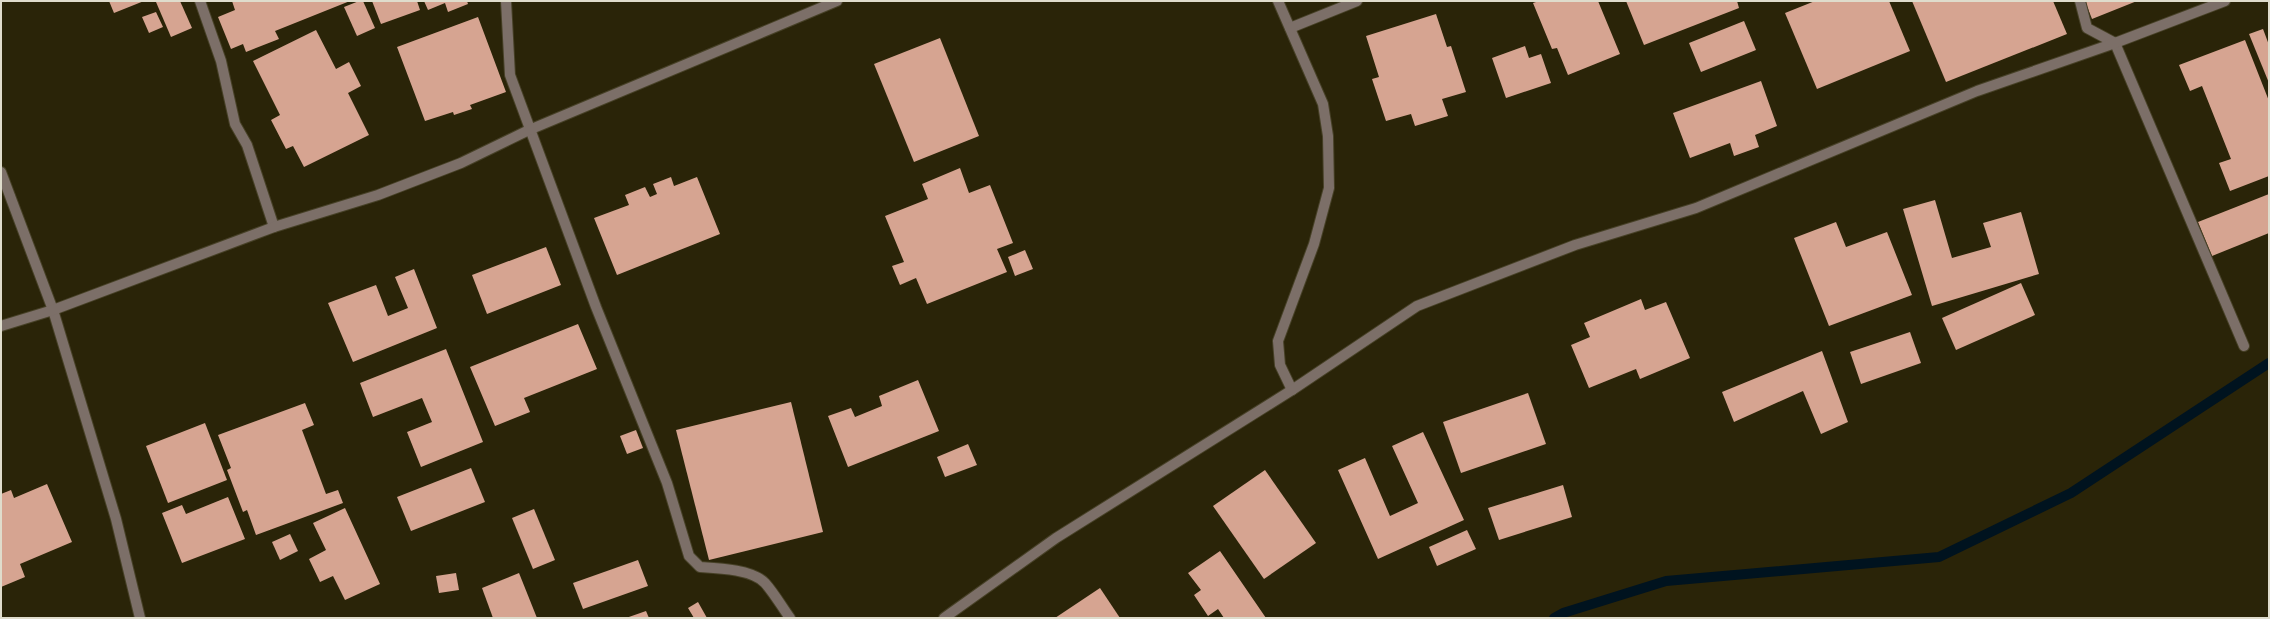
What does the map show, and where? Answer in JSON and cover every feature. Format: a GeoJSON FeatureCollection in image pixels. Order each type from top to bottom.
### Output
{"type":"FeatureCollection","features":[{"type":"Feature","properties":{"kind":"street"},"geometry":{"type":"LineString","coordinates":[[200,1],[221,61],[235,124],[247,145],[274,227]]}},
{"type":"Feature","properties":{"kind":"street"},"geometry":{"type":"LineString","coordinates":[[506,1],[510,75],[529,130],[596,307],[667,483],[689,556],[700,567],[725,568],[743,572],[764,582],[790,618]]}},
{"type":"Feature","properties":{"kind":"street"},"geometry":{"type":"LineString","coordinates":[[1,326],[53,310],[274,227],[378,195],[461,163],[529,130],[837,1]]}},
{"type":"Feature","properties":{"kind":"street"},"geometry":{"type":"LineString","coordinates":[[1278,1],[1323,104],[1328,136],[1330,188],[1314,244],[1278,341],[1280,364],[1292,390]]}},
{"type":"Feature","properties":{"kind":"street"},"geometry":{"type":"LineString","coordinates":[[1290,28],[1357,1]]}},
{"type":"Feature","properties":{"kind":"street"},"geometry":{"type":"LineString","coordinates":[[2080,1],[2088,28],[2115,43],[2244,346]]}},
{"type":"Feature","properties":{"kind":"street"},"geometry":{"type":"LineString","coordinates":[[944,618],[1056,538],[1292,390],[1417,306],[1575,245],[1696,208],[1978,91],[2115,43],[2225,1]]}},
{"type":"Feature","properties":{"kind":"street"},"geometry":{"type":"LineString","coordinates":[[1,172],[53,310],[116,519],[140,618]]}},
{"type":"Feature","properties":{"kind":"building"},"geometry":{"type":"Polygon","coordinates":[[[109,1],[144,1],[114,13],[109,1]]]}},
{"type":"Feature","properties":{"kind":"building"},"geometry":{"type":"Polygon","coordinates":[[[180,1],[192,28],[171,37],[156,2],[180,1]]]}},
{"type":"Feature","properties":{"kind":"building"},"geometry":{"type":"Polygon","coordinates":[[[232,1],[350,1],[275,31],[279,39],[246,52],[243,44],[231,49],[218,17],[235,10],[232,1]]]}},
{"type":"Feature","properties":{"kind":"building"},"geometry":{"type":"Polygon","coordinates":[[[359,1],[363,1],[375,28],[357,36],[344,7],[359,1]]]}},
{"type":"Feature","properties":{"kind":"building"},"geometry":{"type":"Polygon","coordinates":[[[372,1],[417,1],[420,10],[381,24],[372,1]]]}},
{"type":"Feature","properties":{"kind":"building"},"geometry":{"type":"Polygon","coordinates":[[[424,1],[467,1],[468,4],[448,12],[445,3],[428,10],[424,1]]]}},
{"type":"Feature","properties":{"kind":"building"},"geometry":{"type":"Polygon","coordinates":[[[1539,1],[1598,1],[1620,54],[1568,75],[1557,48],[1552,49],[1533,3],[1539,1]]]}},
{"type":"Feature","properties":{"kind":"building"},"geometry":{"type":"Polygon","coordinates":[[[1626,1],[1737,1],[1739,8],[1644,45],[1626,1]]]}},
{"type":"Feature","properties":{"kind":"building"},"geometry":{"type":"Polygon","coordinates":[[[1815,1],[1889,1],[1910,51],[1817,89],[1785,13],[1815,1]]]}},
{"type":"Feature","properties":{"kind":"building"},"geometry":{"type":"Polygon","coordinates":[[[1912,1],[2053,1],[2067,34],[1946,82],[1912,1]]]}},
{"type":"Feature","properties":{"kind":"building"},"geometry":{"type":"Polygon","coordinates":[[[2085,1],[2137,1],[2092,19],[2085,1]]]}},
{"type":"Feature","properties":{"kind":"building"},"geometry":{"type":"Polygon","coordinates":[[[156,12],[163,27],[149,33],[142,17],[156,12]]]}},
{"type":"Feature","properties":{"kind":"building"},"geometry":{"type":"Polygon","coordinates":[[[1436,14],[1447,47],[1451,46],[1466,92],[1442,99],[1448,116],[1415,126],[1411,114],[1386,121],[1372,79],[1379,77],[1366,36],[1436,14]]]}},
{"type":"Feature","properties":{"kind":"building"},"geometry":{"type":"Polygon","coordinates":[[[478,17],[506,92],[470,105],[472,109],[454,115],[453,112],[425,121],[397,47],[478,17]]]}},
{"type":"Feature","properties":{"kind":"building"},"geometry":{"type":"Polygon","coordinates":[[[1744,21],[1756,50],[1701,72],[1689,43],[1744,21]]]}},
{"type":"Feature","properties":{"kind":"building"},"geometry":{"type":"Polygon","coordinates":[[[2263,29],[2269,45],[2269,83],[2249,34],[2263,29]]]}},
{"type":"Feature","properties":{"kind":"building"},"geometry":{"type":"Polygon","coordinates":[[[316,30],[336,69],[349,62],[361,86],[348,93],[369,135],[304,167],[293,146],[286,149],[271,120],[280,115],[253,61],[316,30]]]}},
{"type":"Feature","properties":{"kind":"building"},"geometry":{"type":"Polygon","coordinates":[[[940,38],[979,136],[914,162],[874,64],[940,38]]]}},
{"type":"Feature","properties":{"kind":"building"},"geometry":{"type":"Polygon","coordinates":[[[2245,40],[2269,101],[2269,176],[2230,191],[2219,163],[2231,159],[2202,86],[2190,91],[2179,65],[2245,40]]]}},
{"type":"Feature","properties":{"kind":"building"},"geometry":{"type":"Polygon","coordinates":[[[1525,46],[1529,58],[1541,54],[1551,83],[1506,98],[1492,58],[1525,46]]]}},
{"type":"Feature","properties":{"kind":"building"},"geometry":{"type":"Polygon","coordinates":[[[1761,81],[1777,126],[1755,135],[1759,147],[1734,156],[1730,143],[1690,158],[1673,113],[1761,81]]]}},
{"type":"Feature","properties":{"kind":"building"},"geometry":{"type":"Polygon","coordinates":[[[960,168],[969,193],[990,185],[1013,243],[997,249],[1007,272],[927,304],[916,278],[900,285],[892,266],[904,262],[885,216],[928,199],[922,184],[960,168]]]}},
{"type":"Feature","properties":{"kind":"building"},"geometry":{"type":"Polygon","coordinates":[[[671,177],[674,186],[697,177],[720,234],[617,275],[594,218],[629,205],[625,195],[645,187],[650,197],[657,194],[653,184],[671,177]]]}},
{"type":"Feature","properties":{"kind":"building"},"geometry":{"type":"Polygon","coordinates":[[[2269,194],[2269,233],[2212,256],[2198,222],[2269,194]]]}},
{"type":"Feature","properties":{"kind":"building"},"geometry":{"type":"Polygon","coordinates":[[[1935,200],[1952,258],[1991,247],[1983,223],[2021,212],[2039,274],[1932,306],[1903,209],[1935,200]]]}},
{"type":"Feature","properties":{"kind":"building"},"geometry":{"type":"Polygon","coordinates":[[[1836,222],[1846,247],[1887,232],[1912,295],[1829,326],[1794,238],[1836,222]]]}},
{"type":"Feature","properties":{"kind":"building"},"geometry":{"type":"Polygon","coordinates":[[[546,247],[561,285],[487,314],[472,275],[546,247]]]}},
{"type":"Feature","properties":{"kind":"building"},"geometry":{"type":"Polygon","coordinates":[[[1025,250],[1033,269],[1015,276],[1008,257],[1025,250]]]}},
{"type":"Feature","properties":{"kind":"building"},"geometry":{"type":"Polygon","coordinates":[[[414,269],[437,328],[353,362],[328,303],[376,285],[388,316],[408,308],[395,277],[414,269]]]}},
{"type":"Feature","properties":{"kind":"building"},"geometry":{"type":"Polygon","coordinates":[[[2021,283],[2035,315],[1956,350],[1942,318],[2021,283]]]}},
{"type":"Feature","properties":{"kind":"building"},"geometry":{"type":"Polygon","coordinates":[[[1641,299],[1645,310],[1666,302],[1690,358],[1640,379],[1636,369],[1589,388],[1571,345],[1590,337],[1584,323],[1641,299]]]}},
{"type":"Feature","properties":{"kind":"building"},"geometry":{"type":"Polygon","coordinates":[[[578,324],[597,369],[524,398],[530,412],[495,426],[470,367],[578,324]]]}},
{"type":"Feature","properties":{"kind":"building"},"geometry":{"type":"Polygon","coordinates":[[[1910,332],[1921,363],[1861,384],[1850,352],[1910,332]]]}},
{"type":"Feature","properties":{"kind":"building"},"geometry":{"type":"Polygon","coordinates":[[[446,349],[483,442],[421,467],[407,432],[432,422],[422,398],[373,417],[360,383],[446,349]]]}},
{"type":"Feature","properties":{"kind":"building"},"geometry":{"type":"Polygon","coordinates":[[[1822,351],[1848,422],[1821,434],[1803,391],[1734,422],[1722,392],[1822,351]]]}},
{"type":"Feature","properties":{"kind":"building"},"geometry":{"type":"Polygon","coordinates":[[[918,380],[939,431],[848,467],[828,416],[851,408],[855,417],[882,406],[879,396],[918,380]]]}},
{"type":"Feature","properties":{"kind":"building"},"geometry":{"type":"Polygon","coordinates":[[[1528,393],[1546,444],[1461,473],[1443,422],[1528,393]]]}},
{"type":"Feature","properties":{"kind":"building"},"geometry":{"type":"Polygon","coordinates":[[[791,402],[823,532],[709,560],[676,430],[791,402]]]}},
{"type":"Feature","properties":{"kind":"building"},"geometry":{"type":"Polygon","coordinates":[[[305,403],[314,425],[302,430],[326,494],[338,490],[343,503],[256,535],[247,510],[243,512],[227,470],[231,468],[218,435],[305,403]]]}},
{"type":"Feature","properties":{"kind":"building"},"geometry":{"type":"Polygon","coordinates":[[[205,423],[227,480],[168,503],[146,446],[205,423]]]}},
{"type":"Feature","properties":{"kind":"building"},"geometry":{"type":"Polygon","coordinates":[[[636,430],[643,448],[627,454],[620,436],[636,430]]]}},
{"type":"Feature","properties":{"kind":"building"},"geometry":{"type":"Polygon","coordinates":[[[1423,432],[1464,520],[1378,559],[1338,470],[1365,458],[1390,516],[1418,503],[1392,446],[1423,432]]]}},
{"type":"Feature","properties":{"kind":"building"},"geometry":{"type":"Polygon","coordinates":[[[968,444],[977,465],[945,477],[937,457],[968,444]]]}},
{"type":"Feature","properties":{"kind":"building"},"geometry":{"type":"Polygon","coordinates":[[[471,468],[485,502],[411,531],[397,497],[471,468]]]}},
{"type":"Feature","properties":{"kind":"building"},"geometry":{"type":"Polygon","coordinates":[[[1265,470],[1316,543],[1264,579],[1213,506],[1265,470]]]}},
{"type":"Feature","properties":{"kind":"building"},"geometry":{"type":"Polygon","coordinates":[[[47,484],[72,542],[20,564],[25,577],[1,587],[1,494],[11,490],[14,498],[47,484]]]}},
{"type":"Feature","properties":{"kind":"building"},"geometry":{"type":"Polygon","coordinates":[[[1563,485],[1572,517],[1499,540],[1488,508],[1563,485]]]}},
{"type":"Feature","properties":{"kind":"building"},"geometry":{"type":"Polygon","coordinates":[[[228,497],[245,539],[182,563],[162,513],[182,505],[186,514],[228,497]]]}},
{"type":"Feature","properties":{"kind":"building"},"geometry":{"type":"Polygon","coordinates":[[[345,508],[380,584],[345,600],[333,576],[320,582],[309,559],[326,550],[313,523],[345,508]]]}},
{"type":"Feature","properties":{"kind":"building"},"geometry":{"type":"Polygon","coordinates":[[[534,509],[555,560],[533,569],[512,518],[534,509]]]}},
{"type":"Feature","properties":{"kind":"building"},"geometry":{"type":"Polygon","coordinates":[[[1467,530],[1476,549],[1437,566],[1429,547],[1467,530]]]}},
{"type":"Feature","properties":{"kind":"building"},"geometry":{"type":"Polygon","coordinates":[[[290,534],[298,551],[280,560],[272,542],[290,534]]]}},
{"type":"Feature","properties":{"kind":"building"},"geometry":{"type":"Polygon","coordinates":[[[1220,551],[1266,618],[1224,618],[1218,609],[1208,616],[1194,595],[1201,590],[1188,573],[1220,551]]]}},
{"type":"Feature","properties":{"kind":"building"},"geometry":{"type":"Polygon","coordinates":[[[638,560],[648,586],[583,609],[573,583],[638,560]]]}},
{"type":"Feature","properties":{"kind":"building"},"geometry":{"type":"Polygon","coordinates":[[[456,573],[459,590],[439,593],[436,576],[456,573]]]}},
{"type":"Feature","properties":{"kind":"building"},"geometry":{"type":"Polygon","coordinates":[[[519,573],[537,618],[493,618],[482,588],[519,573]]]}},
{"type":"Feature","properties":{"kind":"building"},"geometry":{"type":"Polygon","coordinates":[[[1100,588],[1120,618],[1055,618],[1100,588]]]}},
{"type":"Feature","properties":{"kind":"building"},"geometry":{"type":"Polygon","coordinates":[[[698,602],[707,618],[694,618],[688,608],[698,602]]]}},
{"type":"Feature","properties":{"kind":"building"},"geometry":{"type":"Polygon","coordinates":[[[646,611],[649,618],[626,618],[646,611]]]}},
{"type":"Feature","properties":{"kind":"waterway"},"geometry":{"type":"LineString","coordinates":[[1554,618],[1563,613],[1666,581],[1939,557],[2071,493],[2269,363]]}}]}
